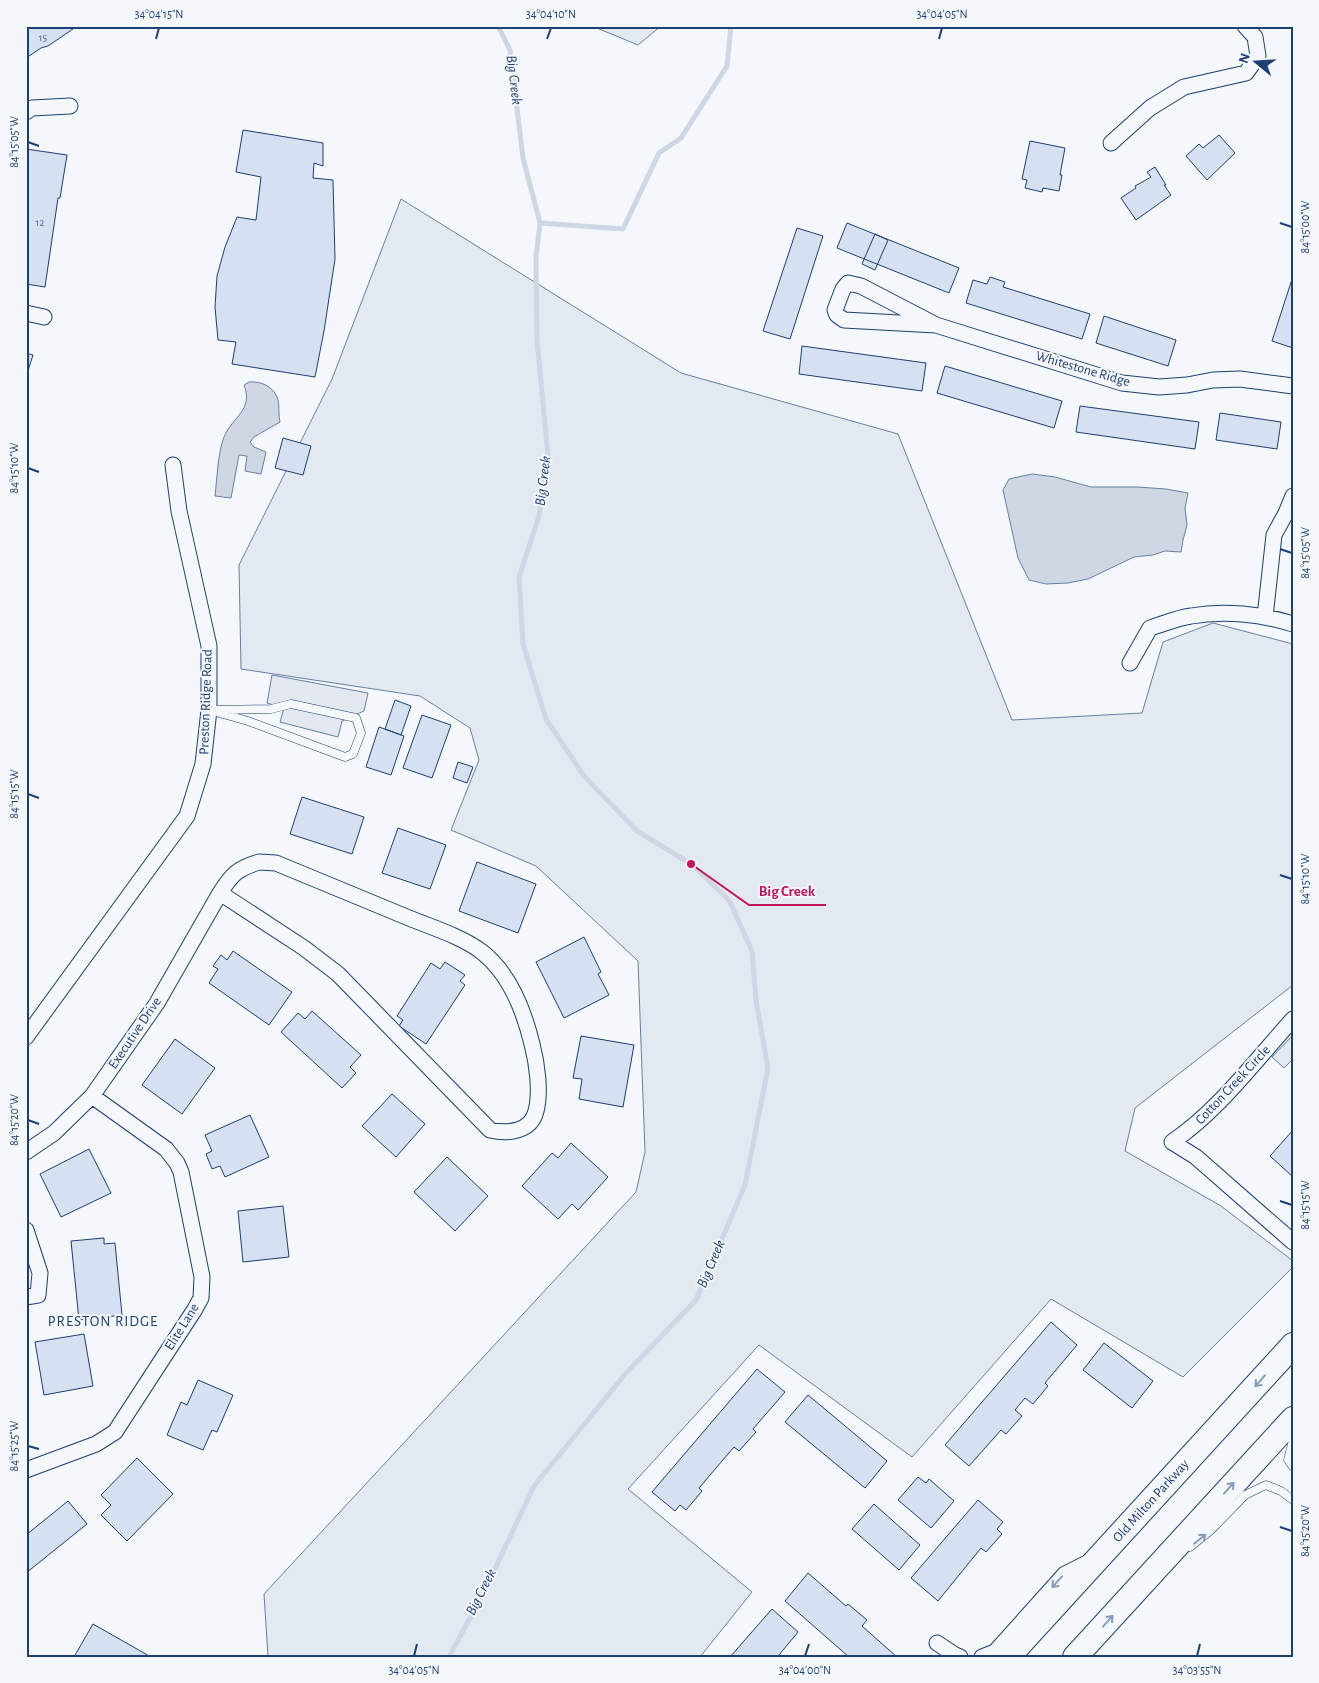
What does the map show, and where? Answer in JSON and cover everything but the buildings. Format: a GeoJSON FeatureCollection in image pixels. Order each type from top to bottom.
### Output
{"type":"FeatureCollection","features":[{"type":"Feature","properties":{"kind":"highway","name":"Old Milton Parkway"},"geometry":{"type":"LineString","coordinates":[[1008,1657],[1293,1345]]}},
{"type":"Feature","properties":{"kind":"highway"},"geometry":{"type":"LineString","coordinates":[[1075,1657],[1293,1419]]}},
{"type":"Feature","properties":{"kind":"street"},"geometry":{"type":"LineString","coordinates":[[1111,143],[1150,108],[1184,87],[1246,73],[1258,56],[1254,37],[1245,26]]}},
{"type":"Feature","properties":{"kind":"street"},"geometry":{"type":"LineString","coordinates":[[26,112],[32,108],[70,106]]}},
{"type":"Feature","properties":{"kind":"street","name":"Whitestone Ridge"},"geometry":{"type":"LineString","coordinates":[[936,325],[844,320],[837,315],[835,310],[843,289],[848,283],[861,286],[936,325],[1122,383],[1159,387],[1187,385],[1213,380],[1240,379],[1293,386]]}},
{"type":"Feature","properties":{"kind":"street"},"geometry":{"type":"LineString","coordinates":[[26,313],[44,316]]}},
{"type":"Feature","properties":{"kind":"street","name":"Preston Ridge Road"},"geometry":{"type":"LineString","coordinates":[[26,1037],[187,816],[203,764],[208,710],[209,646],[179,511],[173,466]]}},
{"type":"Feature","properties":{"kind":"street"},"geometry":{"type":"LineString","coordinates":[[1265,617],[1274,535],[1286,514],[1293,496]]}},
{"type":"Feature","properties":{"kind":"street"},"geometry":{"type":"LineString","coordinates":[[1130,663],[1150,628],[1190,616],[1238,614],[1265,617],[1293,624]]}},
{"type":"Feature","properties":{"kind":"street","name":"Executive Drive"},"geometry":{"type":"LineString","coordinates":[[26,1152],[54,1133],[92,1096],[157,1003],[220,893],[229,878],[242,868],[259,862],[276,863],[452,936],[481,951],[494,964],[508,984],[520,1007],[528,1030],[535,1056],[538,1080],[537,1109],[534,1121],[526,1127],[504,1133],[490,1130],[338,974],[304,948],[220,893]]}},
{"type":"Feature","properties":{"kind":"street","name":"Cotton Creek Circle"},"geometry":{"type":"LineString","coordinates":[[1293,1020],[1193,1128],[1172,1142],[1196,1157],[1222,1182],[1293,1242]]}},
{"type":"Feature","properties":{"kind":"street","name":"Elite Lane"},"geometry":{"type":"LineString","coordinates":[[26,1470],[96,1444],[114,1432],[196,1309],[200,1298],[202,1276],[181,1172],[177,1163],[166,1149],[92,1096]]}},
{"type":"Feature","properties":{"kind":"street"},"geometry":{"type":"LineString","coordinates":[[26,1230],[40,1273],[38,1295],[26,1296]]}},
{"type":"Feature","properties":{"kind":"street"},"geometry":{"type":"LineString","coordinates":[[982,1657],[995,1652],[1064,1574],[1099,1557]]}},
{"type":"Feature","properties":{"kind":"street"},"geometry":{"type":"LineString","coordinates":[[945,1657],[937,1643],[960,1657]]}},
{"type":"Feature","properties":{"kind":"lane"},"geometry":{"type":"LineString","coordinates":[[291,704],[356,718],[361,732],[353,754],[345,757],[248,721],[208,710],[271,709],[291,704]]}},
{"type":"Feature","properties":{"kind":"lane"},"geometry":{"type":"LineString","coordinates":[[1293,1440],[1288,1460],[1293,1468]]}},
{"type":"Feature","properties":{"kind":"lane"},"geometry":{"type":"LineString","coordinates":[[1134,1592],[1211,1530],[1245,1495],[1266,1485],[1281,1491],[1293,1500]]}},
{"type":"Feature","properties":{"kind":"shaded area"},"geometry":{"type":"Polygon","coordinates":[[[592,26],[661,26],[638,45],[592,26]]]}},
{"type":"Feature","properties":{"kind":"shaded area"},"geometry":{"type":"Polygon","coordinates":[[[401,199],[681,373],[898,434],[1012,720],[1142,713],[1163,642],[1213,623],[1293,644],[1293,985],[1135,1108],[1125,1151],[1221,1206],[1293,1261],[1293,1267],[1183,1377],[1051,1299],[912,1457],[759,1345],[628,1489],[752,1592],[700,1657],[268,1657],[264,1594],[636,1192],[645,1152],[638,961],[536,866],[451,830],[479,760],[470,728],[420,696],[241,669],[239,565],[332,379],[401,199]]]}},
{"type":"Feature","properties":{"kind":"shaded area"},"geometry":{"type":"Polygon","coordinates":[[[249,382],[258,382],[266,385],[275,393],[280,422],[254,437],[250,442],[254,447],[266,452],[261,474],[245,471],[247,456],[239,455],[231,498],[215,496],[222,443],[228,430],[244,407],[246,394],[244,385],[249,382]]]}},
{"type":"Feature","properties":{"kind":"shaded area"},"geometry":{"type":"Polygon","coordinates":[[[1032,474],[1055,477],[1091,487],[1137,487],[1188,493],[1185,508],[1187,525],[1181,552],[1165,551],[1153,555],[1134,557],[1088,579],[1068,583],[1046,584],[1029,580],[1018,558],[1003,490],[1009,479],[1032,474]]]}},
{"type":"Feature","properties":{"kind":"shaded area"},"geometry":{"type":"Polygon","coordinates":[[[272,675],[368,693],[364,711],[342,721],[338,737],[280,722],[284,708],[267,703],[272,675]]]}},
{"type":"Feature","properties":{"kind":"shaded area"},"geometry":{"type":"Polygon","coordinates":[[[1293,1035],[1293,1059],[1284,1068],[1272,1057],[1293,1035]]]}},
{"type":"Feature","properties":{"kind":"waterway","name":"Big Creek"},"geometry":{"type":"LineString","coordinates":[[449,1657],[485,1590],[534,1486],[626,1373],[696,1300],[745,1185],[768,1068],[756,1000],[752,951],[729,900],[691,864],[637,831],[584,776],[546,719],[523,644],[519,577],[539,516],[548,456],[537,340],[536,257],[540,223],[523,158],[510,50],[498,26]]}},
{"type":"Feature","properties":{"kind":"waterway"},"geometry":{"type":"LineString","coordinates":[[540,223],[623,229],[659,153],[681,138],[727,66],[731,26]]}},
{"type":"Feature","properties":{"kind":"place","name":"Big Creek"},"geometry":{"type":"Point","coordinates":[691,864]}},
{"type":"Feature","properties":{"kind":"district","name":"PRESTON RIDGE"},"geometry":{"type":"Point","coordinates":[103,1321]}}]}
